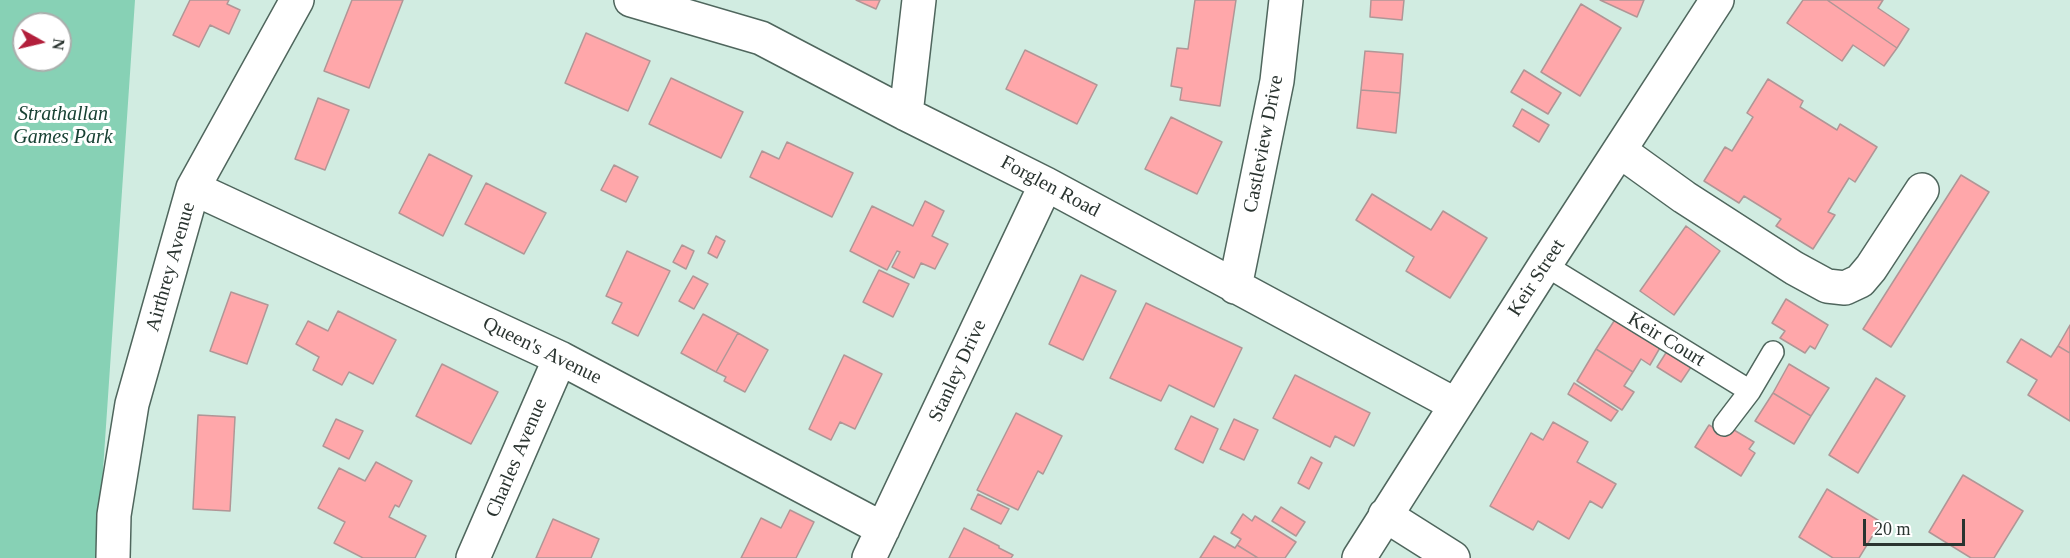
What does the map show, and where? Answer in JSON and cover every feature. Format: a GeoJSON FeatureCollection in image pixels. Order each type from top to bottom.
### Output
{"type":"FeatureCollection","features":[{"type":"Feature","properties":{"kind":"street","name":"Airthrey Avenue"},"geometry":{"type":"LineString","coordinates":[[113,558],[114,515],[132,404],[194,188],[297,0]]}},
{"type":"Feature","properties":{"kind":"street","name":"Forglen Road"},"geometry":{"type":"LineString","coordinates":[[631,0],[761,38],[906,114],[1046,183],[1456,405]]}},
{"type":"Feature","properties":{"kind":"street"},"geometry":{"type":"LineString","coordinates":[[906,114],[919,0]]}},
{"type":"Feature","properties":{"kind":"street","name":"Castleview Drive"},"geometry":{"type":"LineString","coordinates":[[1235,286],[1277,81],[1286,0]]}},
{"type":"Feature","properties":{"kind":"street","name":"Keir Street"},"geometry":{"type":"LineString","coordinates":[[1359,558],[1385,514],[1717,0]]}},
{"type":"Feature","properties":{"kind":"street"},"geometry":{"type":"LineString","coordinates":[[1620,150],[1683,197],[1794,268],[1827,286],[1845,288],[1860,281],[1922,190]]}},
{"type":"Feature","properties":{"kind":"street","name":"Stanley Drive"},"geometry":{"type":"LineString","coordinates":[[868,558],[1046,183]]}},
{"type":"Feature","properties":{"kind":"street","name":"Queen's Avenue"},"geometry":{"type":"LineString","coordinates":[[194,188],[560,358],[883,529]]}},
{"type":"Feature","properties":{"kind":"street","name":"Charles Avenue"},"geometry":{"type":"LineString","coordinates":[[473,558],[560,358]]}},
{"type":"Feature","properties":{"kind":"street"},"geometry":{"type":"LineString","coordinates":[[1385,514],[1454,558]]}},
{"type":"Feature","properties":{"kind":"lane","name":"Keir Court"},"geometry":{"type":"LineString","coordinates":[[1545,265],[1750,391]]}},
{"type":"Feature","properties":{"kind":"lane"},"geometry":{"type":"LineString","coordinates":[[1724,425],[1750,391],[1773,352]]}},
{"type":"Feature","properties":{"kind":"green space","name":"Strathallan Games Park"},"geometry":{"type":"Polygon","coordinates":[[[0,0],[135,0],[97,558],[0,558],[0,0]]]}},
{"type":"Feature","properties":{"kind":"building"},"geometry":{"type":"Polygon","coordinates":[[[190,0],[229,0],[227,4],[240,10],[229,34],[210,25],[199,47],[173,35],[190,0]]]}},
{"type":"Feature","properties":{"kind":"building"},"geometry":{"type":"Polygon","coordinates":[[[352,0],[403,0],[369,88],[324,71],[352,0]]]}},
{"type":"Feature","properties":{"kind":"building"},"geometry":{"type":"Polygon","coordinates":[[[856,0],[880,0],[876,9],[856,0]]]}},
{"type":"Feature","properties":{"kind":"building"},"geometry":{"type":"Polygon","coordinates":[[[1195,0],[1236,0],[1220,106],[1180,100],[1182,88],[1171,86],[1177,48],[1188,49],[1195,0]]]}},
{"type":"Feature","properties":{"kind":"building"},"geometry":{"type":"Polygon","coordinates":[[[1371,0],[1404,0],[1402,20],[1370,17],[1371,0]]]}},
{"type":"Feature","properties":{"kind":"building"},"geometry":{"type":"Polygon","coordinates":[[[1600,0],[1644,0],[1637,17],[1600,0]]]}},
{"type":"Feature","properties":{"kind":"building"},"geometry":{"type":"Polygon","coordinates":[[[1803,0],[1827,0],[1897,48],[1884,66],[1853,45],[1842,61],[1787,23],[1803,0]]]}},
{"type":"Feature","properties":{"kind":"building"},"geometry":{"type":"Polygon","coordinates":[[[1827,0],[1883,0],[1878,8],[1909,29],[1897,48],[1827,0]]]}},
{"type":"Feature","properties":{"kind":"building"},"geometry":{"type":"Polygon","coordinates":[[[1581,4],[1621,28],[1580,96],[1541,72],[1581,4]]]}},
{"type":"Feature","properties":{"kind":"building"},"geometry":{"type":"Polygon","coordinates":[[[586,33],[650,61],[628,111],[565,83],[586,33]]]}},
{"type":"Feature","properties":{"kind":"building"},"geometry":{"type":"Polygon","coordinates":[[[1025,50],[1097,85],[1077,124],[1006,89],[1025,50]]]}},
{"type":"Feature","properties":{"kind":"building"},"geometry":{"type":"Polygon","coordinates":[[[1365,51],[1403,54],[1400,93],[1361,90],[1365,51]]]}},
{"type":"Feature","properties":{"kind":"building"},"geometry":{"type":"Polygon","coordinates":[[[1524,70],[1561,93],[1548,114],[1511,92],[1524,70]]]}},
{"type":"Feature","properties":{"kind":"building"},"geometry":{"type":"Polygon","coordinates":[[[671,78],[743,112],[721,158],[649,124],[671,78]]]}},
{"type":"Feature","properties":{"kind":"building"},"geometry":{"type":"Polygon","coordinates":[[[1768,79],[1803,101],[1800,107],[1837,130],[1840,124],[1877,147],[1855,182],[1849,178],[1828,212],[1835,215],[1813,249],[1776,226],[1781,219],[1744,196],[1739,203],[1704,181],[1725,147],[1732,151],[1753,117],[1747,113],[1768,79]]]}},
{"type":"Feature","properties":{"kind":"building"},"geometry":{"type":"Polygon","coordinates":[[[1361,90],[1400,93],[1396,133],[1357,128],[1361,90]]]}},
{"type":"Feature","properties":{"kind":"building"},"geometry":{"type":"Polygon","coordinates":[[[318,98],[349,110],[325,170],[295,159],[318,98]]]}},
{"type":"Feature","properties":{"kind":"building"},"geometry":{"type":"Polygon","coordinates":[[[1522,109],[1549,125],[1539,142],[1513,126],[1522,109]]]}},
{"type":"Feature","properties":{"kind":"building"},"geometry":{"type":"Polygon","coordinates":[[[1171,117],[1222,142],[1197,194],[1145,169],[1171,117]]]}},
{"type":"Feature","properties":{"kind":"building"},"geometry":{"type":"Polygon","coordinates":[[[787,142],[853,173],[832,217],[750,177],[762,151],[779,159],[787,142]]]}},
{"type":"Feature","properties":{"kind":"building"},"geometry":{"type":"Polygon","coordinates":[[[429,154],[472,176],[443,236],[399,213],[429,154]]]}},
{"type":"Feature","properties":{"kind":"building"},"geometry":{"type":"Polygon","coordinates":[[[614,165],[638,177],[626,202],[601,190],[614,165]]]}},
{"type":"Feature","properties":{"kind":"building"},"geometry":{"type":"Polygon","coordinates":[[[1961,175],[1989,192],[1891,347],[1863,329],[1961,175]]]}},
{"type":"Feature","properties":{"kind":"building"},"geometry":{"type":"Polygon","coordinates":[[[486,183],[546,213],[524,254],[465,224],[486,183]]]}},
{"type":"Feature","properties":{"kind":"building"},"geometry":{"type":"Polygon","coordinates":[[[1372,194],[1431,230],[1443,211],[1487,238],[1450,298],[1406,271],[1414,257],[1356,220],[1372,194]]]}},
{"type":"Feature","properties":{"kind":"building"},"geometry":{"type":"Polygon","coordinates":[[[925,201],[944,211],[932,236],[948,244],[935,269],[921,263],[914,278],[892,267],[900,252],[897,251],[887,270],[850,251],[872,206],[913,226],[925,201]]]}},
{"type":"Feature","properties":{"kind":"building"},"geometry":{"type":"Polygon","coordinates":[[[1686,226],[1720,251],[1674,315],[1640,291],[1686,226]]]}},
{"type":"Feature","properties":{"kind":"building"},"geometry":{"type":"Polygon","coordinates":[[[716,236],[725,241],[717,258],[708,253],[716,236]]]}},
{"type":"Feature","properties":{"kind":"building"},"geometry":{"type":"Polygon","coordinates":[[[682,245],[694,251],[686,269],[673,262],[682,245]]]}},
{"type":"Feature","properties":{"kind":"building"},"geometry":{"type":"Polygon","coordinates":[[[627,251],[670,271],[638,336],[612,323],[622,303],[606,296],[627,251]]]}},
{"type":"Feature","properties":{"kind":"building"},"geometry":{"type":"Polygon","coordinates":[[[879,270],[909,284],[893,317],[863,302],[879,270]]]}},
{"type":"Feature","properties":{"kind":"building"},"geometry":{"type":"Polygon","coordinates":[[[1081,275],[1116,291],[1083,360],[1049,344],[1081,275]]]}},
{"type":"Feature","properties":{"kind":"building"},"geometry":{"type":"Polygon","coordinates":[[[693,276],[708,284],[694,309],[679,301],[693,276]]]}},
{"type":"Feature","properties":{"kind":"building"},"geometry":{"type":"Polygon","coordinates":[[[231,292],[268,305],[247,364],[210,351],[231,292]]]}},
{"type":"Feature","properties":{"kind":"building"},"geometry":{"type":"Polygon","coordinates":[[[1786,299],[1828,325],[1815,349],[1810,346],[1805,353],[1780,338],[1785,331],[1772,323],[1786,299]]]}},
{"type":"Feature","properties":{"kind":"building"},"geometry":{"type":"Polygon","coordinates":[[[1146,303],[1242,348],[1214,407],[1169,385],[1161,401],[1110,378],[1146,303]]]}},
{"type":"Feature","properties":{"kind":"building"},"geometry":{"type":"Polygon","coordinates":[[[338,311],[396,340],[373,384],[349,372],[342,385],[313,370],[319,357],[296,344],[308,321],[328,331],[338,311]]]}},
{"type":"Feature","properties":{"kind":"building"},"geometry":{"type":"Polygon","coordinates":[[[703,314],[738,333],[716,372],[681,353],[703,314]]]}},
{"type":"Feature","properties":{"kind":"building"},"geometry":{"type":"Polygon","coordinates":[[[1616,318],[1661,346],[1650,365],[1641,359],[1633,372],[1596,349],[1616,318]]]}},
{"type":"Feature","properties":{"kind":"building"},"geometry":{"type":"Polygon","coordinates":[[[2070,325],[2070,353],[2058,346],[2070,325]]]}},
{"type":"Feature","properties":{"kind":"building"},"geometry":{"type":"Polygon","coordinates":[[[738,333],[768,350],[745,392],[724,381],[726,377],[716,372],[738,333]]]}},
{"type":"Feature","properties":{"kind":"building"},"geometry":{"type":"Polygon","coordinates":[[[2021,339],[2051,357],[2058,346],[2070,353],[2070,421],[2028,395],[2037,380],[2007,362],[2021,339]]]}},
{"type":"Feature","properties":{"kind":"building"},"geometry":{"type":"Polygon","coordinates":[[[1669,348],[1693,364],[1681,382],[1657,367],[1669,348]]]}},
{"type":"Feature","properties":{"kind":"building"},"geometry":{"type":"Polygon","coordinates":[[[1596,349],[1633,372],[1624,386],[1634,392],[1622,410],[1577,381],[1596,349]]]}},
{"type":"Feature","properties":{"kind":"building"},"geometry":{"type":"Polygon","coordinates":[[[844,355],[882,374],[855,429],[840,422],[831,440],[809,429],[844,355]]]}},
{"type":"Feature","properties":{"kind":"building"},"geometry":{"type":"Polygon","coordinates":[[[442,364],[498,392],[471,444],[416,416],[442,364]]]}},
{"type":"Feature","properties":{"kind":"building"},"geometry":{"type":"Polygon","coordinates":[[[1789,364],[1829,388],[1811,416],[1773,393],[1789,364]]]}},
{"type":"Feature","properties":{"kind":"building"},"geometry":{"type":"Polygon","coordinates":[[[1295,375],[1370,413],[1354,446],[1335,436],[1330,447],[1273,418],[1295,375]]]}},
{"type":"Feature","properties":{"kind":"building"},"geometry":{"type":"Polygon","coordinates":[[[1876,378],[1905,396],[1858,473],[1829,455],[1876,378]]]}},
{"type":"Feature","properties":{"kind":"building"},"geometry":{"type":"Polygon","coordinates":[[[1574,383],[1618,411],[1611,421],[1568,394],[1574,383]]]}},
{"type":"Feature","properties":{"kind":"building"},"geometry":{"type":"Polygon","coordinates":[[[1773,393],[1811,416],[1794,444],[1755,421],[1773,393]]]}},
{"type":"Feature","properties":{"kind":"building"},"geometry":{"type":"Polygon","coordinates":[[[1016,413],[1062,436],[1043,474],[1038,471],[1018,510],[977,490],[1016,413]]]}},
{"type":"Feature","properties":{"kind":"building"},"geometry":{"type":"Polygon","coordinates":[[[198,415],[235,417],[230,511],[193,509],[198,415]]]}},
{"type":"Feature","properties":{"kind":"building"},"geometry":{"type":"Polygon","coordinates":[[[1191,416],[1218,429],[1203,463],[1175,449],[1191,416]]]}},
{"type":"Feature","properties":{"kind":"building"},"geometry":{"type":"Polygon","coordinates":[[[336,419],[363,431],[349,459],[323,446],[336,419]]]}},
{"type":"Feature","properties":{"kind":"building"},"geometry":{"type":"Polygon","coordinates":[[[1234,419],[1258,430],[1244,460],[1220,449],[1234,419]]]}},
{"type":"Feature","properties":{"kind":"building"},"geometry":{"type":"Polygon","coordinates":[[[1553,422],[1588,442],[1577,462],[1616,484],[1602,508],[1590,501],[1569,539],[1538,521],[1533,530],[1490,506],[1531,433],[1543,440],[1553,422]]]}},
{"type":"Feature","properties":{"kind":"building"},"geometry":{"type":"Polygon","coordinates":[[[1709,425],[1725,434],[1729,427],[1754,442],[1749,449],[1755,453],[1741,476],[1695,447],[1709,425]]]}},
{"type":"Feature","properties":{"kind":"building"},"geometry":{"type":"Polygon","coordinates":[[[1311,457],[1322,463],[1309,489],[1298,483],[1311,457]]]}},
{"type":"Feature","properties":{"kind":"building"},"geometry":{"type":"Polygon","coordinates":[[[376,462],[412,481],[399,507],[395,505],[389,517],[426,536],[415,558],[363,558],[334,543],[345,522],[318,508],[339,468],[365,481],[376,462]]]}},
{"type":"Feature","properties":{"kind":"building"},"geometry":{"type":"Polygon","coordinates":[[[1963,475],[2023,511],[1994,558],[1971,558],[1929,532],[1963,475]]]}},
{"type":"Feature","properties":{"kind":"building"},"geometry":{"type":"Polygon","coordinates":[[[1827,489],[1881,522],[1859,558],[1833,558],[1799,537],[1827,489]]]}},
{"type":"Feature","properties":{"kind":"building"},"geometry":{"type":"Polygon","coordinates":[[[978,494],[1009,509],[1001,524],[971,509],[978,494]]]}},
{"type":"Feature","properties":{"kind":"building"},"geometry":{"type":"Polygon","coordinates":[[[1281,507],[1305,522],[1296,536],[1272,521],[1281,507]]]}},
{"type":"Feature","properties":{"kind":"building"},"geometry":{"type":"Polygon","coordinates":[[[790,510],[814,522],[796,558],[741,558],[761,518],[781,528],[790,510]]]}},
{"type":"Feature","properties":{"kind":"building"},"geometry":{"type":"Polygon","coordinates":[[[1243,514],[1252,521],[1255,516],[1296,542],[1285,558],[1258,558],[1237,545],[1241,539],[1231,533],[1243,514]]]}},
{"type":"Feature","properties":{"kind":"building"},"geometry":{"type":"Polygon","coordinates":[[[553,519],[599,539],[591,558],[536,558],[553,519]]]}},
{"type":"Feature","properties":{"kind":"building"},"geometry":{"type":"Polygon","coordinates":[[[964,528],[1013,555],[1011,558],[949,558],[964,528]]]}},
{"type":"Feature","properties":{"kind":"building"},"geometry":{"type":"Polygon","coordinates":[[[1214,536],[1235,548],[1237,545],[1258,558],[1200,558],[1214,536]]]}}]}
